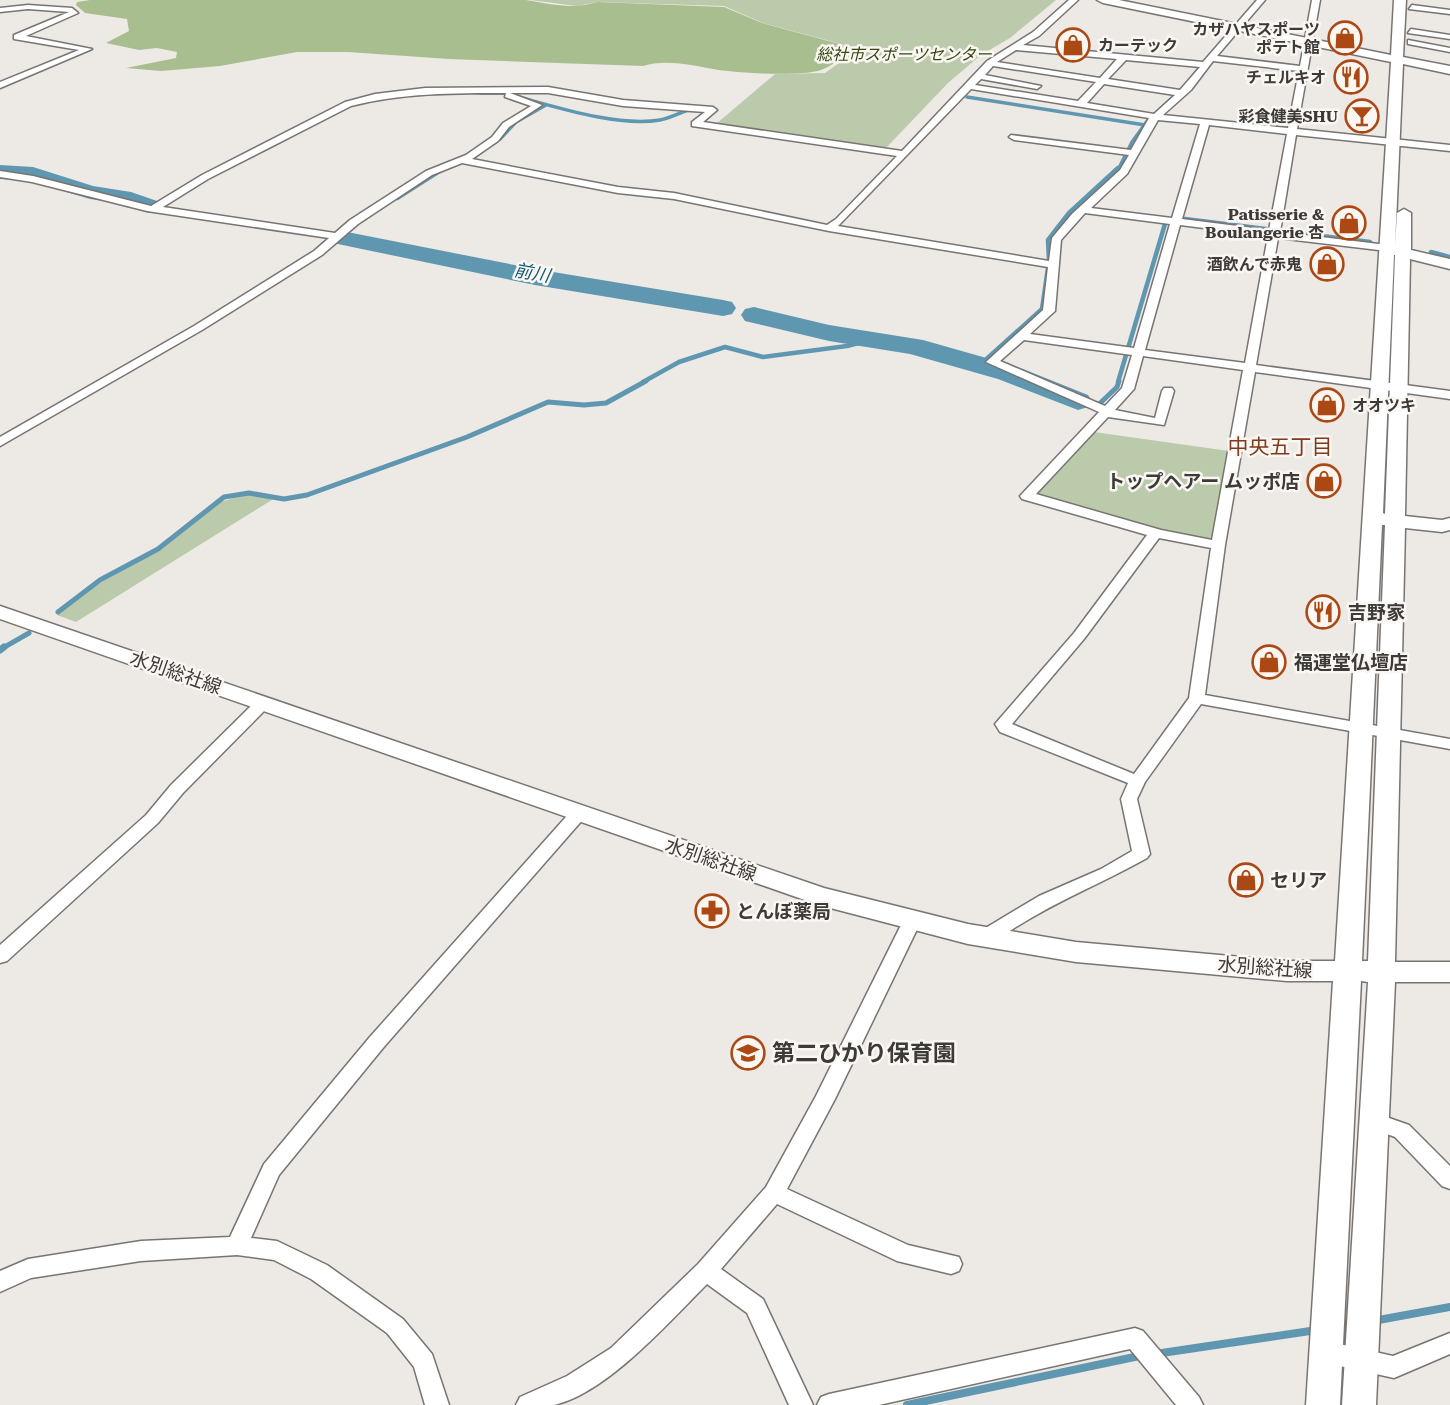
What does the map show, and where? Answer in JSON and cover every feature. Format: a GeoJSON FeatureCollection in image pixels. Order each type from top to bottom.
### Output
{"type":"FeatureCollection","features":[{"type":"Feature","properties":{"kind":"street"},"geometry":{"type":"LineString","coordinates":[[829,228],[840,221],[990,63],[1036,34],[1074,0]]}},
{"type":"Feature","properties":{"kind":"street"},"geometry":{"type":"LineString","coordinates":[[1103,0],[1450,70]]}},
{"type":"Feature","properties":{"kind":"street"},"geometry":{"type":"LineString","coordinates":[[1168,391],[1160,422],[1115,416],[992,362],[1049,311],[1051,264],[1056,240],[1082,211],[1124,172],[1129,153],[1153,116],[1179,93],[1261,0]]}},
{"type":"Feature","properties":{"kind":"street"},"geometry":{"type":"LineString","coordinates":[[986,937],[1045,900],[1107,873],[1141,854],[1129,799],[1137,781],[1197,698],[1218,545],[1316,0]]}},
{"type":"Feature","properties":{"kind":"street"},"geometry":{"type":"LineString","coordinates":[[1359,1405],[1382,971],[1389,733],[1380,386],[1395,250],[1404,61],[1400,0]]}},
{"type":"Feature","properties":{"kind":"street"},"geometry":{"type":"LineString","coordinates":[[1404,61],[1411,37],[1412,3],[1450,12]]}},
{"type":"Feature","properties":{"kind":"street"},"geometry":{"type":"LineString","coordinates":[[0,10],[28,7],[72,10],[74,13],[16,36],[88,49],[0,85]]}},
{"type":"Feature","properties":{"kind":"street"},"geometry":{"type":"LineString","coordinates":[[1411,37],[1450,37]]}},
{"type":"Feature","properties":{"kind":"street"},"geometry":{"type":"LineString","coordinates":[[1411,37],[1450,50]]}},
{"type":"Feature","properties":{"kind":"street"},"geometry":{"type":"LineString","coordinates":[[1014,47],[1124,58],[1304,69]]}},
{"type":"Feature","properties":{"kind":"street"},"geometry":{"type":"LineString","coordinates":[[1080,105],[1124,58]]}},
{"type":"Feature","properties":{"kind":"street"},"geometry":{"type":"LineString","coordinates":[[990,63],[1179,93]]}},
{"type":"Feature","properties":{"kind":"street"},"geometry":{"type":"LineString","coordinates":[[980,73],[1012,75],[1032,70]]}},
{"type":"Feature","properties":{"kind":"street"},"geometry":{"type":"LineString","coordinates":[[980,73],[1037,86]]}},
{"type":"Feature","properties":{"kind":"street"},"geometry":{"type":"LineString","coordinates":[[0,78],[11,80]]}},
{"type":"Feature","properties":{"kind":"street"},"geometry":{"type":"LineString","coordinates":[[968,86],[1153,116],[1450,148]]}},
{"type":"Feature","properties":{"kind":"street"},"geometry":{"type":"LineString","coordinates":[[153,209],[217,171],[348,104],[425,92],[548,90],[623,103],[713,110],[695,124],[904,154]]}},
{"type":"Feature","properties":{"kind":"street"},"geometry":{"type":"LineString","coordinates":[[0,173],[29,176],[84,193],[153,209],[242,220],[335,236],[429,173],[477,152],[495,139],[506,125],[538,106],[503,94]]}},
{"type":"Feature","properties":{"kind":"street"},"geometry":{"type":"LineString","coordinates":[[1205,122],[1176,222],[1132,351],[1128,389],[1101,408],[1027,496],[1156,533],[1218,545]]}},
{"type":"Feature","properties":{"kind":"street"},"geometry":{"type":"LineString","coordinates":[[1014,137],[1129,153]]}},
{"type":"Feature","properties":{"kind":"street"},"geometry":{"type":"LineString","coordinates":[[461,160],[618,190],[674,196],[829,228],[1051,264]]}},
{"type":"Feature","properties":{"kind":"street"},"geometry":{"type":"LineString","coordinates":[[1082,211],[1275,232],[1395,250],[1450,264]]}},
{"type":"Feature","properties":{"kind":"street"},"geometry":{"type":"LineString","coordinates":[[0,442],[198,328],[318,253],[336,240],[335,236]]}},
{"type":"Feature","properties":{"kind":"street"},"geometry":{"type":"LineString","coordinates":[[1323,1405],[1361,728],[1399,388],[1395,250]]}},
{"type":"Feature","properties":{"kind":"street"},"geometry":{"type":"LineString","coordinates":[[1021,336],[1450,395]]}},
{"type":"Feature","properties":{"kind":"street"},"geometry":{"type":"LineString","coordinates":[[1384,519],[1442,526],[1450,524]]}},
{"type":"Feature","properties":{"kind":"street"},"geometry":{"type":"LineString","coordinates":[[1137,781],[1006,728],[1003,724],[1079,636],[1156,533]]}},
{"type":"Feature","properties":{"kind":"street","name":"水別総社線"},"geometry":{"type":"LineString","coordinates":[[0,612],[819,896],[912,922],[1076,951],[1287,971],[1450,972]]}},
{"type":"Feature","properties":{"kind":"street"},"geometry":{"type":"LineString","coordinates":[[1197,698],[1450,744]]}},
{"type":"Feature","properties":{"kind":"street"},"geometry":{"type":"LineString","coordinates":[[0,956],[152,819],[177,789],[263,703]]}},
{"type":"Feature","properties":{"kind":"street"},"geometry":{"type":"LineString","coordinates":[[237,1246],[271,1171],[376,1042],[579,813]]}},
{"type":"Feature","properties":{"kind":"street"},"geometry":{"type":"LineString","coordinates":[[528,1405],[575,1384],[619,1356],[706,1271],[774,1193],[825,1099],[912,922]]}},
{"type":"Feature","properties":{"kind":"street"},"geometry":{"type":"LineString","coordinates":[[1375,1121],[1402,1131],[1450,1180]]}},
{"type":"Feature","properties":{"kind":"street"},"geometry":{"type":"LineString","coordinates":[[774,1193],[905,1254],[951,1264]]}},
{"type":"Feature","properties":{"kind":"street"},"geometry":{"type":"LineString","coordinates":[[0,1282],[28,1269],[141,1251],[237,1246],[277,1251],[319,1272],[395,1326],[424,1362],[436,1405]]}},
{"type":"Feature","properties":{"kind":"street"},"geometry":{"type":"LineString","coordinates":[[706,1271],[755,1307],[801,1405]]}},
{"type":"Feature","properties":{"kind":"street"},"geometry":{"type":"LineString","coordinates":[[1327,1337],[1362,1335],[1394,1367],[1450,1343]]}},
{"type":"Feature","properties":{"kind":"street"},"geometry":{"type":"LineString","coordinates":[[829,1405],[1135,1338],[1191,1405]]}},
{"type":"Feature","properties":{"kind":"green space"},"geometry":{"type":"Polygon","coordinates":[[[526,0],[570,6],[597,2],[724,7],[762,23],[843,45],[848,51],[832,65],[821,70],[783,74],[736,72],[669,63],[643,66],[449,59],[348,52],[297,52],[220,66],[161,71],[126,68],[176,58],[177,52],[157,48],[139,50],[106,43],[129,31],[127,19],[85,13],[76,5],[77,2],[526,0]]]}},
{"type":"Feature","properties":{"kind":"green space","name":"総社市スポーツセンター"},"geometry":{"type":"Polygon","coordinates":[[[530,0],[1056,0],[948,83],[885,149],[716,124],[775,74],[825,73],[849,56],[852,47],[763,23],[724,6],[597,2],[577,6],[530,0]]]}},
{"type":"Feature","properties":{"kind":"green space"},"geometry":{"type":"Polygon","coordinates":[[[1094,432],[1229,451],[1214,537],[1205,539],[1183,535],[1040,498],[1036,493],[1094,432]]]}},
{"type":"Feature","properties":{"kind":"green space"},"geometry":{"type":"Polygon","coordinates":[[[247,494],[275,498],[76,622],[57,615],[93,587],[163,548],[220,502],[247,494]]]}},
{"type":"Feature","properties":{"kind":"waterway"},"geometry":{"type":"LineString","coordinates":[[1144,125],[1185,86],[1204,62]]}},
{"type":"Feature","properties":{"kind":"waterway"},"geometry":{"type":"LineString","coordinates":[[480,93],[508,93]]}},
{"type":"Feature","properties":{"kind":"waterway"},"geometry":{"type":"LineString","coordinates":[[519,97],[589,115],[626,121],[660,120],[691,109]]}},
{"type":"Feature","properties":{"kind":"waterway"},"geometry":{"type":"LineString","coordinates":[[967,97],[1144,125]]}},
{"type":"Feature","properties":{"kind":"waterway"},"geometry":{"type":"LineString","coordinates":[[500,139],[516,122],[546,105]]}},
{"type":"Feature","properties":{"kind":"waterway"},"geometry":{"type":"LineString","coordinates":[[1118,170],[1144,125]]}},
{"type":"Feature","properties":{"kind":"waterway"},"geometry":{"type":"LineString","coordinates":[[262,151],[289,137]]}},
{"type":"Feature","properties":{"kind":"waterway"},"geometry":{"type":"LineString","coordinates":[[470,160],[485,149]]}},
{"type":"Feature","properties":{"kind":"waterway"},"geometry":{"type":"LineString","coordinates":[[981,364],[1042,309],[1049,261],[1048,240],[1069,213],[1118,168]]}},
{"type":"Feature","properties":{"kind":"waterway"},"geometry":{"type":"LineString","coordinates":[[397,198],[441,170]]}},
{"type":"Feature","properties":{"kind":"waterway","name":"前川"},"geometry":{"type":"LineString","coordinates":[[0,172],[33,174],[90,192],[123,197],[149,206]]}},
{"type":"Feature","properties":{"kind":"waterway"},"geometry":{"type":"LineString","coordinates":[[1185,219],[1370,242]]}},
{"type":"Feature","properties":{"kind":"waterway"},"geometry":{"type":"LineString","coordinates":[[1118,382],[1165,224]]}},
{"type":"Feature","properties":{"kind":"waterway","name":"前川"},"geometry":{"type":"LineString","coordinates":[[342,238],[535,277],[723,308]]}},
{"type":"Feature","properties":{"kind":"waterway"},"geometry":{"type":"LineString","coordinates":[[1431,252],[1450,257]]}},
{"type":"Feature","properties":{"kind":"waterway","name":"前川"},"geometry":{"type":"LineString","coordinates":[[754,315],[829,333],[913,346],[1008,373],[1078,401]]}},
{"type":"Feature","properties":{"kind":"waterway"},"geometry":{"type":"LineString","coordinates":[[643,382],[679,362],[725,347],[763,357],[847,346],[870,340]]}},
{"type":"Feature","properties":{"kind":"waterway"},"geometry":{"type":"LineString","coordinates":[[58,612],[100,580],[158,549],[224,497],[249,493],[284,499],[307,495],[467,437],[548,402],[584,405],[606,403],[646,381]]}},
{"type":"Feature","properties":{"kind":"waterway"},"geometry":{"type":"LineString","coordinates":[[1095,408],[1117,387],[1119,381]]}},
{"type":"Feature","properties":{"kind":"waterway"},"geometry":{"type":"LineString","coordinates":[[2,648],[29,633]]}},
{"type":"Feature","properties":{"kind":"waterway"},"geometry":{"type":"LineString","coordinates":[[1373,1321],[1450,1307]]}},
{"type":"Feature","properties":{"kind":"waterway"},"geometry":{"type":"LineString","coordinates":[[1155,1354],[1317,1330]]}},
{"type":"Feature","properties":{"kind":"waterway"},"geometry":{"type":"LineString","coordinates":[[907,1405],[1144,1355]]}},
{"type":"Feature","properties":{"kind":"place","name":"カザハヤスポーツ ポテト館"},"geometry":{"type":"Point","coordinates":[1345,38]}},
{"type":"Feature","properties":{"kind":"place","name":"カーテック"},"geometry":{"type":"Point","coordinates":[1073,45]}},
{"type":"Feature","properties":{"kind":"place","name":"チェルキオ"},"geometry":{"type":"Point","coordinates":[1351,77]}},
{"type":"Feature","properties":{"kind":"place","name":"彩食健美SHU"},"geometry":{"type":"Point","coordinates":[1362,116]}},
{"type":"Feature","properties":{"kind":"place","name":"Patisserie & Boulangerie 杏"},"geometry":{"type":"Point","coordinates":[1349,223]}},
{"type":"Feature","properties":{"kind":"place","name":"酒飲んで赤鬼"},"geometry":{"type":"Point","coordinates":[1327,264]}},
{"type":"Feature","properties":{"kind":"place","name":"オオツキ"},"geometry":{"type":"Point","coordinates":[1327,405]}},
{"type":"Feature","properties":{"kind":"place","name":"トップヘアー ムッポ店"},"geometry":{"type":"Point","coordinates":[1324,481]}},
{"type":"Feature","properties":{"kind":"place","name":"吉野家"},"geometry":{"type":"Point","coordinates":[1323,612]}},
{"type":"Feature","properties":{"kind":"place","name":"福運堂仏壇店"},"geometry":{"type":"Point","coordinates":[1269,662]}},
{"type":"Feature","properties":{"kind":"place","name":"セリア"},"geometry":{"type":"Point","coordinates":[1246,880]}},
{"type":"Feature","properties":{"kind":"place","name":"とんぼ薬局"},"geometry":{"type":"Point","coordinates":[712,911]}},
{"type":"Feature","properties":{"kind":"place","name":"第二ひかり保育園"},"geometry":{"type":"Point","coordinates":[748,1053]}},
{"type":"Feature","properties":{"kind":"district","name":"中央五丁目"},"geometry":{"type":"Point","coordinates":[1280,447]}}]}
